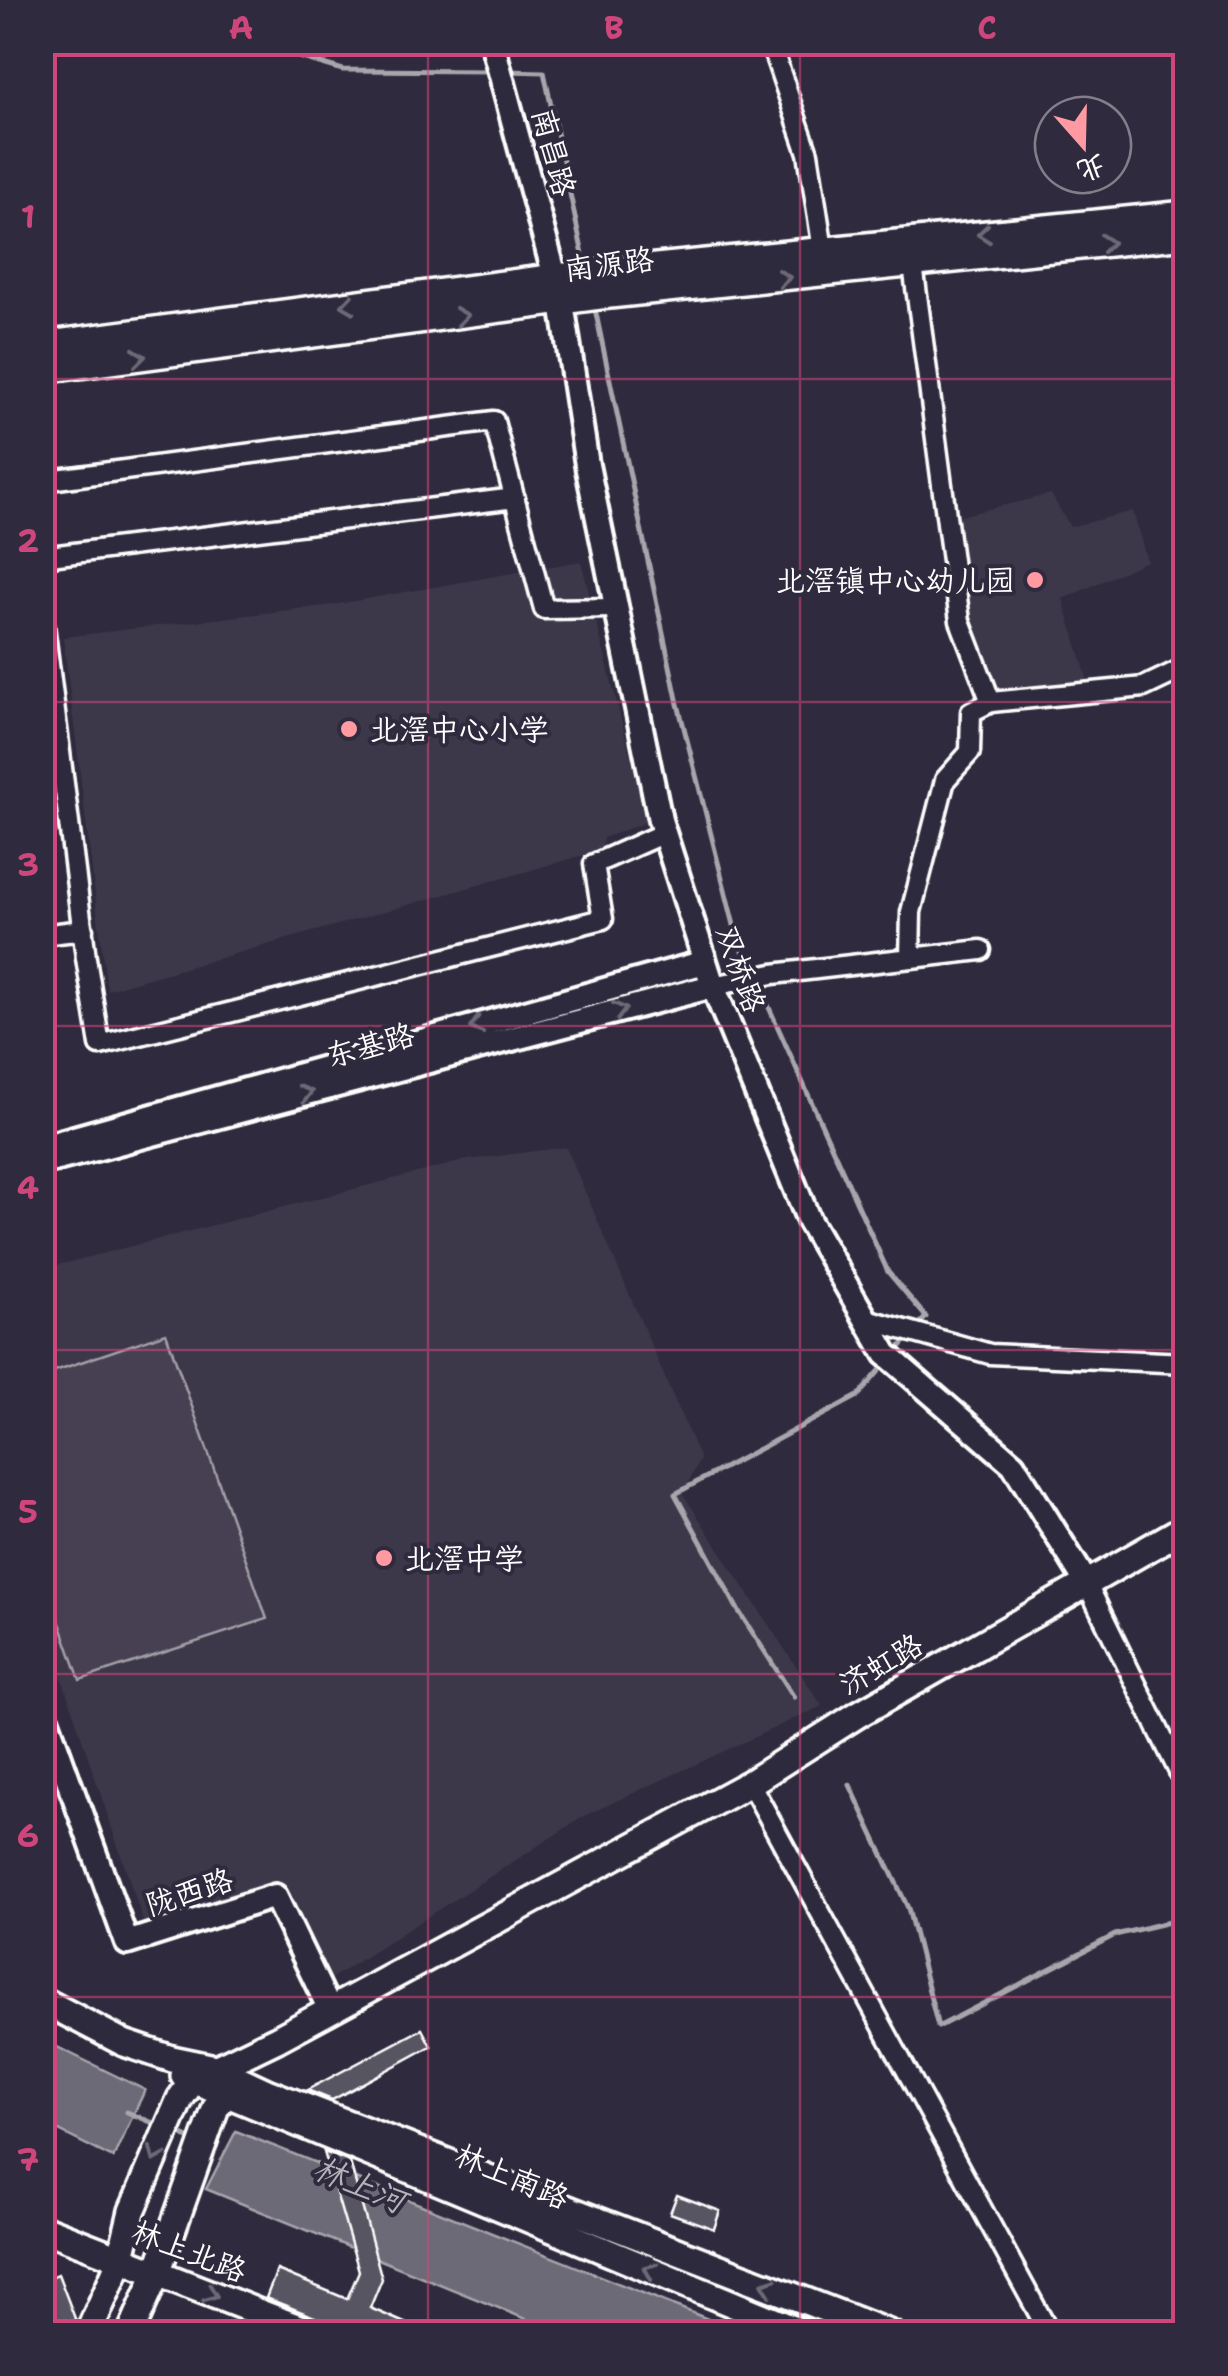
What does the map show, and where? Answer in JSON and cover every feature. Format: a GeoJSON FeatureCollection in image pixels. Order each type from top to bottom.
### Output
{"type":"FeatureCollection","features":[{"type":"Feature","properties":{"kind":"main road","name":"南源路"},"geometry":{"type":"LineString","coordinates":[[42,345],[556,278],[1186,214]]}},
{"type":"Feature","properties":{"kind":"main road","name":"南源路"},"geometry":{"type":"LineString","coordinates":[[42,370],[600,296],[1186,235]]}},
{"type":"Feature","properties":{"kind":"main road","name":"济虹路"},"geometry":{"type":"LineString","coordinates":[[211,2083],[329,2008],[750,1783],[857,1715],[1186,1528]]}},
{"type":"Feature","properties":{"kind":"main road","name":"济虹路"},"geometry":{"type":"LineString","coordinates":[[211,2083],[283,2048],[604,1871],[610,1858]]}},
{"type":"Feature","properties":{"kind":"main road"},"geometry":{"type":"LineString","coordinates":[[42,2000],[124,2043],[172,2059],[211,2083]]}},
{"type":"Feature","properties":{"kind":"main road"},"geometry":{"type":"LineString","coordinates":[[42,2013],[126,2057],[211,2083],[287,2100],[891,2334]]}},
{"type":"Feature","properties":{"kind":"main road"},"geometry":{"type":"LineString","coordinates":[[130,2334],[212,2118],[211,2083]]}},
{"type":"Feature","properties":{"kind":"main road"},"geometry":{"type":"LineString","coordinates":[[88,2334],[120,2260],[132,2211],[211,2083]]}},
{"type":"Feature","properties":{"kind":"main road","name":"林上南路"},"geometry":{"type":"LineString","coordinates":[[211,2083],[805,2334]]}},
{"type":"Feature","properties":{"kind":"main road","name":"林上北路"},"geometry":{"type":"LineString","coordinates":[[42,2228],[314,2334]]}},
{"type":"Feature","properties":{"kind":"street","name":"南昌路"},"geometry":{"type":"LineString","coordinates":[[492,42],[556,278]]}},
{"type":"Feature","properties":{"kind":"street"},"geometry":{"type":"LineString","coordinates":[[770,42],[808,152],[823,250]]}},
{"type":"Feature","properties":{"kind":"street"},"geometry":{"type":"LineString","coordinates":[[914,265],[960,621],[991,702]]}},
{"type":"Feature","properties":{"kind":"street","name":"双桥路"},"geometry":{"type":"LineString","coordinates":[[556,278],[587,465],[664,833],[713,986],[809,1222],[886,1354],[1012,1464],[1086,1582]]}},
{"type":"Feature","properties":{"kind":"street"},"geometry":{"type":"LineString","coordinates":[[42,480],[494,422],[544,609],[616,608]]}},
{"type":"Feature","properties":{"kind":"street"},"geometry":{"type":"LineString","coordinates":[[42,557],[515,498]]}},
{"type":"Feature","properties":{"kind":"street"},"geometry":{"type":"LineString","coordinates":[[42,609],[100,1045],[603,920],[594,864],[664,833]]}},
{"type":"Feature","properties":{"kind":"street"},"geometry":{"type":"LineString","coordinates":[[910,958],[911,912],[946,780],[970,752],[971,712],[991,702],[1144,687],[1186,667]]}},
{"type":"Feature","properties":{"kind":"street"},"geometry":{"type":"LineString","coordinates":[[42,935],[82,930]]}},
{"type":"Feature","properties":{"kind":"street"},"geometry":{"type":"LineString","coordinates":[[713,986],[774,974],[982,950]]}},
{"type":"Feature","properties":{"kind":"street","name":"东基路"},"geometry":{"type":"LineString","coordinates":[[44,1151],[705,962]]}},
{"type":"Feature","properties":{"kind":"street","name":"东基路"},"geometry":{"type":"LineString","coordinates":[[44,1151],[713,986]]}},
{"type":"Feature","properties":{"kind":"street"},"geometry":{"type":"LineString","coordinates":[[866,1318],[990,1354],[1186,1363]]}},
{"type":"Feature","properties":{"kind":"street"},"geometry":{"type":"LineString","coordinates":[[1086,1582],[1186,1786]]}},
{"type":"Feature","properties":{"kind":"street","name":"陇西路"},"geometry":{"type":"LineString","coordinates":[[42,1708],[127,1943],[276,1896],[329,2008]]}},
{"type":"Feature","properties":{"kind":"street"},"geometry":{"type":"LineString","coordinates":[[750,1783],[1050,2334]]}},
{"type":"Feature","properties":{"kind":"shaded area","name":"北滘镇中心幼儿园"},"geometry":{"type":"Polygon","coordinates":[[[1051,494],[1070,527],[1133,511],[1147,561],[1063,599],[1090,687],[997,694],[969,616],[956,517],[1051,494]]]}},
{"type":"Feature","properties":{"kind":"shaded area","name":"北滘中心小学"},"geometry":{"type":"Polygon","coordinates":[[[581,561],[647,822],[603,838],[602,850],[107,990],[63,637],[332,605],[581,561]]]}},
{"type":"Feature","properties":{"kind":"shaded area","name":"北滘中学"},"geometry":{"type":"Polygon","coordinates":[[[566,1147],[700,1459],[683,1494],[822,1706],[586,1815],[329,1980],[279,1880],[145,1927],[43,1622],[42,1269],[467,1160],[566,1147]]]}},
{"type":"Feature","properties":{"kind":"shaded area"},"geometry":{"type":"Polygon","coordinates":[[[166,1333],[267,1619],[80,1680],[43,1575],[43,1375],[166,1333]]]}},
{"type":"Feature","properties":{"kind":"water"},"geometry":{"type":"Polygon","coordinates":[[[43,2040],[145,2090],[113,2158],[43,2123],[43,2040]]]}},
{"type":"Feature","properties":{"kind":"water"},"geometry":{"type":"Polygon","coordinates":[[[236,2131],[743,2333],[560,2333],[206,2189],[236,2131]]]}},
{"type":"Feature","properties":{"kind":"building"},"geometry":{"type":"Polygon","coordinates":[[[422,2029],[431,2046],[332,2100],[307,2090],[422,2029]]]}},
{"type":"Feature","properties":{"kind":"building"},"geometry":{"type":"Polygon","coordinates":[[[324,2152],[350,2162],[382,2279],[370,2308],[430,2334],[330,2334],[320,2319],[266,2298],[277,2270],[347,2299],[359,2271],[324,2152]]]}},
{"type":"Feature","properties":{"kind":"building"},"geometry":{"type":"Polygon","coordinates":[[[677,2195],[720,2211],[714,2229],[670,2213],[677,2195]]]}},
{"type":"Feature","properties":{"kind":"building"},"geometry":{"type":"Polygon","coordinates":[[[58,2274],[76,2321],[72,2334],[51,2334],[46,2320],[55,2317],[42,2280],[58,2274]]]}},
{"type":"Feature","properties":{"kind":"waterway"},"geometry":{"type":"LineString","coordinates":[[249,42],[343,70],[490,71]]}},
{"type":"Feature","properties":{"kind":"waterway"},"geometry":{"type":"LineString","coordinates":[[506,71],[544,72],[585,264]]}},
{"type":"Feature","properties":{"kind":"waterway"},"geometry":{"type":"LineString","coordinates":[[594,304],[678,704],[737,937],[753,973]]}},
{"type":"Feature","properties":{"kind":"waterway"},"geometry":{"type":"LineString","coordinates":[[758,983],[888,1272],[926,1317],[917,1327]]}},
{"type":"Feature","properties":{"kind":"waterway"},"geometry":{"type":"LineString","coordinates":[[894,1354],[910,1336]]}},
{"type":"Feature","properties":{"kind":"waterway"},"geometry":{"type":"LineString","coordinates":[[794,1697],[738,1610],[675,1494],[858,1396],[887,1362]]}},
{"type":"Feature","properties":{"kind":"waterway"},"geometry":{"type":"LineString","coordinates":[[850,1785],[908,1908],[938,2027],[1115,1935],[1186,1918]]}},
{"type":"Feature","properties":{"kind":"waterway","name":"林上河"},"geometry":{"type":"LineString","coordinates":[[127,2112],[158,2125]]}},
{"type":"Feature","properties":{"kind":"waterway","name":"林上河"},"geometry":{"type":"LineString","coordinates":[[173,2131],[195,2141]]}},
{"type":"Feature","properties":{"kind":"place","name":"北滘镇中心幼儿园"},"geometry":{"type":"Point","coordinates":[1035,580]}},
{"type":"Feature","properties":{"kind":"place","name":"北滘中心小学"},"geometry":{"type":"Point","coordinates":[349,729]}},
{"type":"Feature","properties":{"kind":"place","name":"北滘中学"},"geometry":{"type":"Point","coordinates":[384,1558]}}]}
